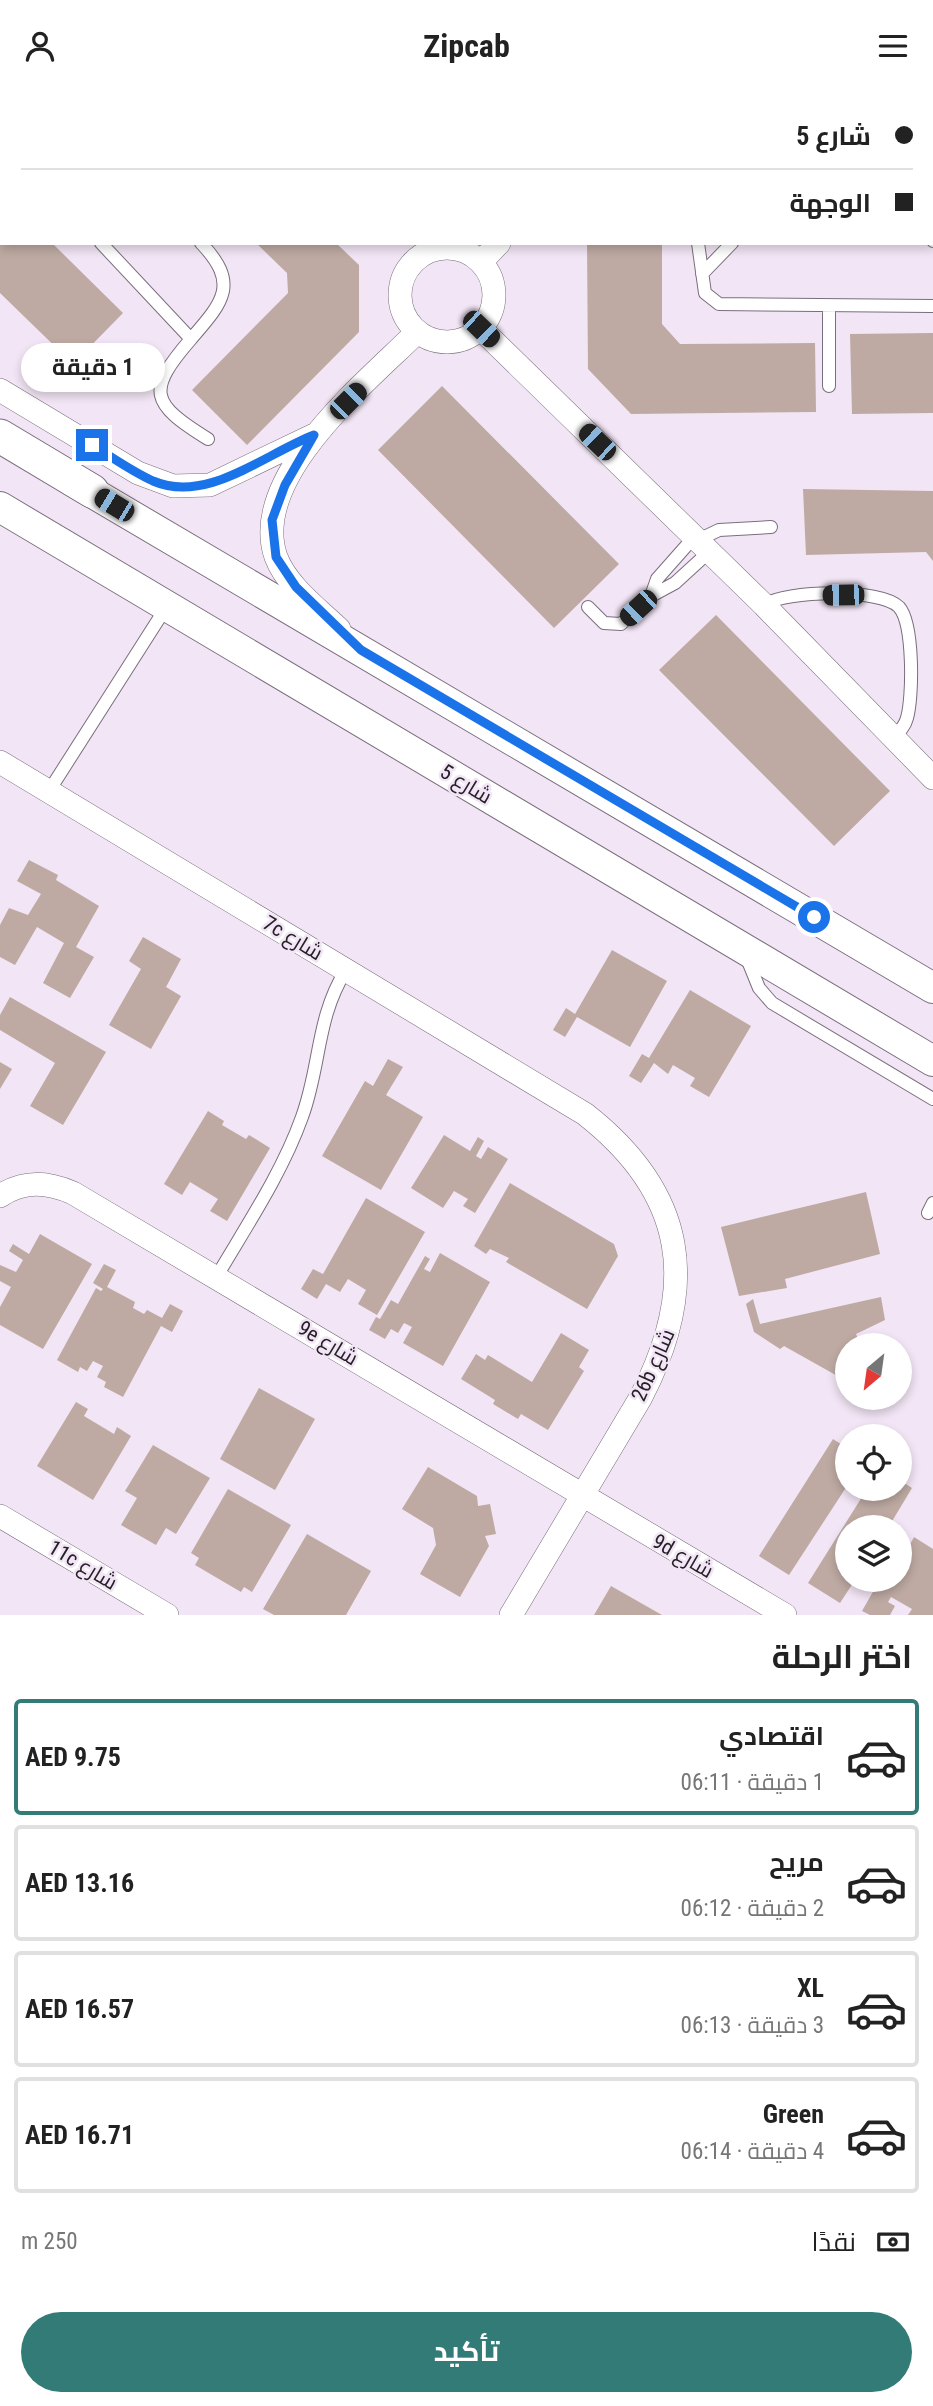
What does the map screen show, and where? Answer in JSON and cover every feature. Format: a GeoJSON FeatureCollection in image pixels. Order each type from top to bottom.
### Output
{"type":"FeatureCollection","features":[{"type":"Feature","properties":{"kind":"main road"},"geometry":{"type":"LineString","coordinates":[[0,436],[92,491]]}},
{"type":"Feature","properties":{"kind":"street"},"geometry":{"type":"LineString","coordinates":[[481,262],[497,245]]}},
{"type":"Feature","properties":{"kind":"street"},"geometry":{"type":"LineString","coordinates":[[449,248],[466,252],[481,262],[491,277],[495,295],[491,314],[481,329],[467,338],[450,343],[432,340],[417,332],[406,319],[400,304],[400,287],[409,251],[449,248]]}},
{"type":"Feature","properties":{"kind":"street"},"geometry":{"type":"LineString","coordinates":[[481,329],[764,605],[895,736],[933,779]]}},
{"type":"Feature","properties":{"kind":"street"},"geometry":{"type":"LineString","coordinates":[[361,650],[284,573],[274,548],[272,520],[277,503],[314,435],[417,332]]}},
{"type":"Feature","properties":{"kind":"street"},"geometry":{"type":"LineString","coordinates":[[0,390],[138,473],[173,487],[210,485],[314,435]]}},
{"type":"Feature","properties":{"kind":"street"},"geometry":{"type":"LineString","coordinates":[[0,445],[92,491],[933,988]]}},
{"type":"Feature","properties":{"kind":"street","name":"شارع 5"},"geometry":{"type":"LineString","coordinates":[[0,507],[933,1061]]}},
{"type":"Feature","properties":{"kind":"street","name":"7c شارع"},"geometry":{"type":"LineString","coordinates":[[0,762],[585,1114]]}},
{"type":"Feature","properties":{"kind":"street","name":"26b شارع"},"geometry":{"type":"LineString","coordinates":[[511,1615],[660,1361],[672,1323],[677,1283],[673,1243],[656,1193],[643,1170],[617,1139],[585,1114]]}},
{"type":"Feature","properties":{"kind":"street","name":"9e شارع"},"geometry":{"type":"LineString","coordinates":[[0,1196],[11,1189],[32,1184],[53,1185],[73,1193],[217,1276],[582,1496]]}},
{"type":"Feature","properties":{"kind":"street","name":"9d شارع"},"geometry":{"type":"LineString","coordinates":[[582,1496],[785,1615]]}},
{"type":"Feature","properties":{"kind":"street","name":"11c شارع"},"geometry":{"type":"LineString","coordinates":[[0,1516],[167,1615]]}},
{"type":"Feature","properties":{"kind":"lane"},"geometry":{"type":"LineString","coordinates":[[103,245],[191,339]]}},
{"type":"Feature","properties":{"kind":"lane"},"geometry":{"type":"LineString","coordinates":[[203,245],[216,259],[225,286],[222,301],[168,365],[160,389],[168,412],[208,439]]}},
{"type":"Feature","properties":{"kind":"lane"},"geometry":{"type":"LineString","coordinates":[[698,245],[705,293],[719,304],[933,306]]}},
{"type":"Feature","properties":{"kind":"lane"},"geometry":{"type":"LineString","coordinates":[[702,274],[730,245]]}},
{"type":"Feature","properties":{"kind":"lane"},"geometry":{"type":"LineString","coordinates":[[829,306],[830,386]]}},
{"type":"Feature","properties":{"kind":"lane"},"geometry":{"type":"LineString","coordinates":[[652,596],[657,579],[719,530],[771,527]]}},
{"type":"Feature","properties":{"kind":"lane"},"geometry":{"type":"LineString","coordinates":[[588,607],[604,623],[615,626],[625,621],[652,596],[668,589],[701,543]]}},
{"type":"Feature","properties":{"kind":"lane"},"geometry":{"type":"LineString","coordinates":[[764,605],[781,597],[870,594],[887,598],[900,608],[908,622],[910,638],[909,709],[905,724],[895,736]]}},
{"type":"Feature","properties":{"kind":"lane"},"geometry":{"type":"LineString","coordinates":[[49,791],[167,606]]}},
{"type":"Feature","properties":{"kind":"lane"},"geometry":{"type":"LineString","coordinates":[[743,950],[754,979],[772,1003],[933,1099]]}},
{"type":"Feature","properties":{"kind":"lane"},"geometry":{"type":"LineString","coordinates":[[217,1276],[278,1170],[302,1118],[310,1091],[326,1007],[346,970]]}},
{"type":"Feature","properties":{"kind":"building"},"geometry":{"type":"Polygon","coordinates":[[[0,245],[54,245],[123,313],[73,364],[0,293],[0,245]]]}},
{"type":"Feature","properties":{"kind":"building"},"geometry":{"type":"Polygon","coordinates":[[[258,245],[338,245],[359,265],[359,332],[247,445],[192,390],[288,293],[287,273],[258,245]]]}},
{"type":"Feature","properties":{"kind":"building"},"geometry":{"type":"Polygon","coordinates":[[[587,245],[662,245],[662,324],[680,344],[815,343],[816,412],[631,414],[588,369],[587,245]]]}},
{"type":"Feature","properties":{"kind":"building"},"geometry":{"type":"Polygon","coordinates":[[[933,333],[933,413],[852,414],[850,334],[933,333]]]}},
{"type":"Feature","properties":{"kind":"building"},"geometry":{"type":"Polygon","coordinates":[[[442,386],[619,564],[554,628],[378,450],[442,386]]]}},
{"type":"Feature","properties":{"kind":"building"},"geometry":{"type":"Polygon","coordinates":[[[803,489],[933,491],[933,561],[926,552],[806,555],[803,489]]]}},
{"type":"Feature","properties":{"kind":"building"},"geometry":{"type":"Polygon","coordinates":[[[716,615],[890,791],[834,846],[659,670],[716,615]]]}},
{"type":"Feature","properties":{"kind":"building"},"geometry":{"type":"Polygon","coordinates":[[[29,860],[58,875],[56,880],[99,906],[76,947],[94,957],[70,998],[43,983],[64,943],[37,927],[15,965],[0,957],[0,925],[9,908],[28,915],[41,894],[17,881],[29,860]]]}},
{"type":"Feature","properties":{"kind":"building"},"geometry":{"type":"Polygon","coordinates":[[[143,937],[181,959],[166,987],[181,996],[151,1049],[109,1025],[141,969],[129,961],[143,937]]]}},
{"type":"Feature","properties":{"kind":"building"},"geometry":{"type":"Polygon","coordinates":[[[612,950],[667,981],[630,1047],[577,1017],[565,1037],[553,1030],[566,1008],[575,1014],[612,950]]]}},
{"type":"Feature","properties":{"kind":"building"},"geometry":{"type":"Polygon","coordinates":[[[690,990],[751,1026],[709,1097],[690,1086],[695,1078],[673,1065],[668,1074],[654,1063],[641,1083],[629,1076],[642,1054],[649,1058],[690,990]]]}},
{"type":"Feature","properties":{"kind":"building"},"geometry":{"type":"Polygon","coordinates":[[[10,997],[106,1052],[63,1125],[30,1106],[55,1063],[0,1030],[0,1015],[10,997]]]}},
{"type":"Feature","properties":{"kind":"building"},"geometry":{"type":"Polygon","coordinates":[[[388,1059],[403,1067],[386,1095],[423,1117],[381,1190],[322,1156],[365,1081],[373,1086],[388,1059]]]}},
{"type":"Feature","properties":{"kind":"building"},"geometry":{"type":"Polygon","coordinates":[[[0,1062],[12,1069],[0,1089],[0,1062]]]}},
{"type":"Feature","properties":{"kind":"building"},"geometry":{"type":"Polygon","coordinates":[[[208,1111],[224,1121],[222,1125],[246,1139],[249,1135],[270,1148],[227,1221],[210,1211],[218,1199],[190,1182],[182,1195],[164,1184],[208,1111]]]}},
{"type":"Feature","properties":{"kind":"building"},"geometry":{"type":"Polygon","coordinates":[[[444,1135],[470,1151],[478,1137],[484,1141],[476,1156],[481,1159],[488,1147],[508,1159],[475,1213],[463,1206],[468,1199],[454,1191],[443,1208],[411,1188],[444,1135]]]}},
{"type":"Feature","properties":{"kind":"building"},"geometry":{"type":"Polygon","coordinates":[[[510,1183],[614,1244],[618,1256],[587,1309],[506,1262],[509,1258],[490,1249],[486,1254],[474,1246],[510,1183]]]}},
{"type":"Feature","properties":{"kind":"building"},"geometry":{"type":"Polygon","coordinates":[[[866,1192],[880,1254],[785,1279],[787,1288],[739,1296],[721,1227],[866,1192]]]}},
{"type":"Feature","properties":{"kind":"building"},"geometry":{"type":"Polygon","coordinates":[[[366,1198],[425,1232],[377,1315],[358,1304],[366,1290],[348,1279],[340,1292],[326,1284],[317,1299],[301,1289],[313,1269],[323,1274],[366,1198]]]}},
{"type":"Feature","properties":{"kind":"building"},"geometry":{"type":"Polygon","coordinates":[[[40,1234],[92,1264],[43,1349],[0,1325],[0,1307],[11,1287],[0,1281],[0,1265],[16,1272],[23,1260],[9,1251],[13,1244],[29,1254],[40,1234]]]}},
{"type":"Feature","properties":{"kind":"building"},"geometry":{"type":"Polygon","coordinates":[[[440,1253],[490,1282],[443,1366],[403,1343],[412,1327],[404,1323],[398,1333],[391,1329],[385,1339],[369,1330],[376,1317],[380,1319],[391,1300],[398,1304],[425,1256],[430,1259],[424,1269],[430,1272],[440,1253]]]}},
{"type":"Feature","properties":{"kind":"building"},"geometry":{"type":"Polygon","coordinates":[[[104,1264],[116,1270],[107,1287],[135,1302],[133,1308],[144,1314],[147,1310],[162,1318],[170,1304],[183,1311],[172,1332],[161,1326],[123,1397],[104,1387],[106,1382],[97,1377],[103,1366],[93,1361],[87,1371],[80,1367],[78,1372],[57,1360],[96,1288],[101,1291],[103,1289],[93,1283],[104,1264]]]}},
{"type":"Feature","properties":{"kind":"building"},"geometry":{"type":"Polygon","coordinates":[[[881,1297],[885,1320],[858,1333],[835,1333],[835,1375],[784,1346],[780,1349],[754,1332],[746,1304],[753,1299],[760,1324],[881,1297]]]}},
{"type":"Feature","properties":{"kind":"building"},"geometry":{"type":"Polygon","coordinates":[[[561,1333],[589,1350],[579,1367],[584,1371],[548,1430],[521,1414],[518,1419],[493,1404],[495,1400],[461,1379],[476,1354],[485,1360],[488,1355],[532,1382],[561,1333]]]}},
{"type":"Feature","properties":{"kind":"building"},"geometry":{"type":"Polygon","coordinates":[[[259,1388],[315,1419],[275,1490],[220,1459],[259,1388]]]}},
{"type":"Feature","properties":{"kind":"building"},"geometry":{"type":"Polygon","coordinates":[[[76,1402],[88,1409],[84,1416],[114,1434],[117,1427],[131,1436],[93,1500],[37,1466],[76,1402]]]}},
{"type":"Feature","properties":{"kind":"building"},"geometry":{"type":"Polygon","coordinates":[[[833,1439],[835,1440],[835,1501],[837,1501],[789,1575],[759,1556],[833,1439]]]}},
{"type":"Feature","properties":{"kind":"building"},"geometry":{"type":"Polygon","coordinates":[[[153,1445],[210,1478],[176,1534],[166,1528],[156,1545],[121,1525],[137,1498],[125,1491],[153,1445]]]}},
{"type":"Feature","properties":{"kind":"building"},"geometry":{"type":"Polygon","coordinates":[[[428,1467],[477,1496],[478,1506],[490,1504],[496,1534],[485,1536],[489,1546],[460,1597],[420,1574],[436,1545],[433,1528],[402,1509],[428,1467]]]}},
{"type":"Feature","properties":{"kind":"building"},"geometry":{"type":"Polygon","coordinates":[[[228,1489],[291,1525],[252,1592],[244,1587],[241,1592],[195,1565],[199,1558],[191,1553],[228,1489]]]}},
{"type":"Feature","properties":{"kind":"building"},"geometry":{"type":"Polygon","coordinates":[[[859,1501],[904,1501],[896,1515],[851,1515],[859,1501]]]}},
{"type":"Feature","properties":{"kind":"building"},"geometry":{"type":"Polygon","coordinates":[[[307,1534],[371,1571],[346,1615],[274,1615],[263,1609],[307,1534]]]}},
{"type":"Feature","properties":{"kind":"building"},"geometry":{"type":"Polygon","coordinates":[[[914,1537],[933,1549],[933,1615],[908,1615],[912,1609],[891,1597],[888,1602],[895,1606],[890,1615],[870,1615],[862,1611],[873,1592],[912,1592],[914,1537]]]}},
{"type":"Feature","properties":{"kind":"building"},"geometry":{"type":"Polygon","coordinates":[[[835,1540],[835,1592],[847,1592],[840,1603],[808,1583],[835,1540]]]}},
{"type":"Feature","properties":{"kind":"building"},"geometry":{"type":"Polygon","coordinates":[[[611,1586],[662,1615],[594,1615],[611,1586]]]}},
{"type":"Feature","properties":{"kind":"route"},"geometry":{"type":"LineString","coordinates":[[92,445],[154,481],[173,487],[192,488],[225,479],[275,451],[314,435],[277,503],[272,520],[272,539],[276,557],[284,573],[361,650],[814,917]]}}]}
